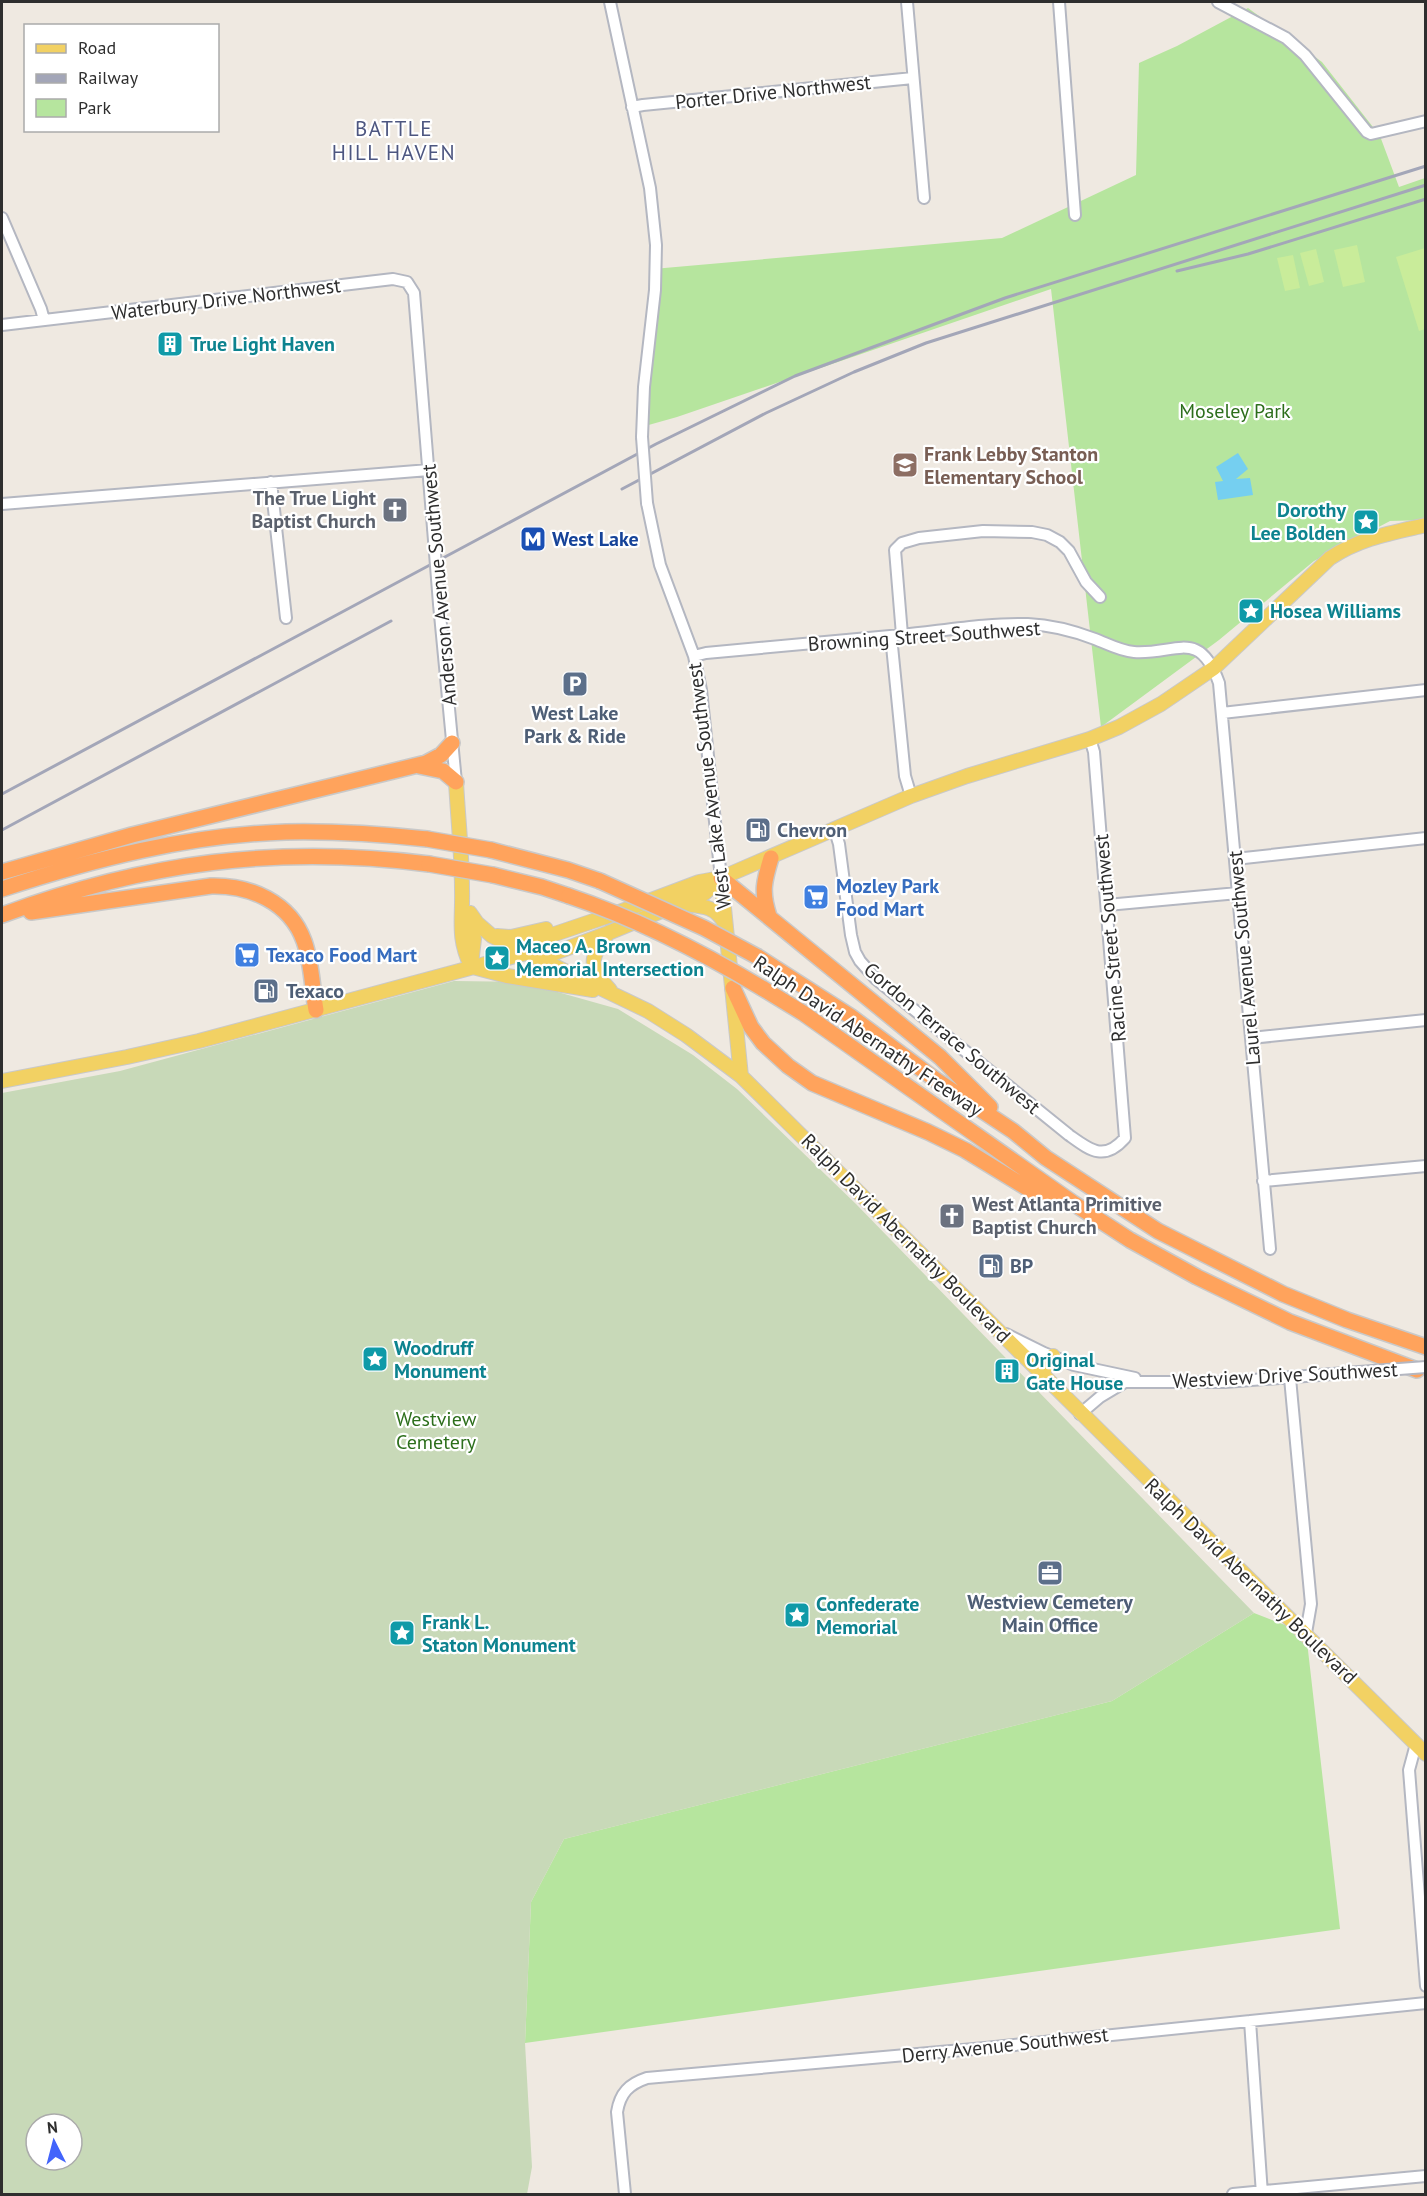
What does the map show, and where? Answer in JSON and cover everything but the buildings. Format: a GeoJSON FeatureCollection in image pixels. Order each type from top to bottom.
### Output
{"type":"FeatureCollection","features":[{"type":"Feature","properties":{"kind":"highway"},"geometry":{"type":"LineString","coordinates":[[2,872],[132,835],[417,765],[434,760],[452,743]]}},
{"type":"Feature","properties":{"kind":"highway"},"geometry":{"type":"LineString","coordinates":[[417,765],[443,771],[456,782]]}},
{"type":"Feature","properties":{"kind":"highway","name":"Ralph David Abernathy Freeway"},"geometry":{"type":"LineString","coordinates":[[2,889],[123,854],[184,842],[225,837],[321,832],[427,839],[491,850],[568,870],[704,928],[758,957],[850,1016],[936,1080],[1013,1131],[1047,1158],[1158,1231],[1283,1294],[1347,1320],[1425,1347]]}},
{"type":"Feature","properties":{"kind":"highway","name":"Ralph David Abernathy Freeway"},"geometry":{"type":"LineString","coordinates":[[2,915],[34,903],[98,885],[176,867],[267,857],[329,855],[384,858],[493,875],[542,887],[655,929],[762,988],[803,1013],[1073,1203],[1130,1240],[1197,1277],[1290,1322],[1425,1372]]}},
{"type":"Feature","properties":{"kind":"highway"},"geometry":{"type":"LineString","coordinates":[[769,916],[764,900],[764,882],[771,858]]}},
{"type":"Feature","properties":{"kind":"highway"},"geometry":{"type":"LineString","coordinates":[[721,878],[940,1057],[1013,1131]]}},
{"type":"Feature","properties":{"kind":"highway"},"geometry":{"type":"LineString","coordinates":[[2,915],[200,888],[224,886],[243,888],[278,906],[291,920],[303,939],[308,955],[316,1010]]}},
{"type":"Feature","properties":{"kind":"highway"},"geometry":{"type":"LineString","coordinates":[[733,988],[751,1027],[763,1043],[788,1066],[812,1083],[965,1150],[1032,1191],[1073,1203]]}},
{"type":"Feature","properties":{"kind":"main road"},"geometry":{"type":"LineString","coordinates":[[526,953],[537,940],[699,882],[721,878],[835,831],[911,796],[967,776],[1090,739],[1119,727],[1161,704],[1214,668],[1330,558],[1348,546],[1366,539],[1425,525]]}},
{"type":"Feature","properties":{"kind":"main road","name":"Anderson Avenue Southwest"},"geometry":{"type":"LineString","coordinates":[[456,782],[463,950],[471,966]]}},
{"type":"Feature","properties":{"kind":"main road"},"geometry":{"type":"LineString","coordinates":[[492,936],[511,937],[549,928],[697,875],[721,878]]}},
{"type":"Feature","properties":{"kind":"main road"},"geometry":{"type":"LineString","coordinates":[[2,1082],[128,1057],[316,1010],[471,966],[526,953],[552,954],[682,904],[705,892],[721,878]]}},
{"type":"Feature","properties":{"kind":"main road","name":"West Lake Avenue Southwest"},"geometry":{"type":"LineString","coordinates":[[721,878],[741,1076]]}},
{"type":"Feature","properties":{"kind":"main road","name":"Anderson Avenue Southwest"},"geometry":{"type":"LineString","coordinates":[[462,890],[470,913],[474,939],[471,966]]}},
{"type":"Feature","properties":{"kind":"main road"},"geometry":{"type":"LineString","coordinates":[[682,904],[711,908],[721,916],[726,926]]}},
{"type":"Feature","properties":{"kind":"main road","name":"Ralph David Abernathy Boulevard"},"geometry":{"type":"LineString","coordinates":[[470,913],[492,936],[648,1011],[686,1035],[741,1076],[1421,1749]]}},
{"type":"Feature","properties":{"kind":"main road"},"geometry":{"type":"LineString","coordinates":[[608,933],[592,962],[600,979],[614,993]]}},
{"type":"Feature","properties":{"kind":"main road"},"geometry":{"type":"LineString","coordinates":[[471,966],[507,976],[614,993]]}},
{"type":"Feature","properties":{"kind":"main road"},"geometry":{"type":"LineString","coordinates":[[1041,1373],[1053,1356]]}},
{"type":"Feature","properties":{"kind":"street","name":"West Lake Avenue Southwest"},"geometry":{"type":"LineString","coordinates":[[610,2],[650,188],[656,245],[655,290],[644,387],[642,436],[647,503],[660,565],[694,656],[701,690],[721,878]]}},
{"type":"Feature","properties":{"kind":"street"},"geometry":{"type":"LineString","coordinates":[[907,2],[924,198]]}},
{"type":"Feature","properties":{"kind":"street"},"geometry":{"type":"LineString","coordinates":[[1059,2],[1075,215]]}},
{"type":"Feature","properties":{"kind":"street"},"geometry":{"type":"LineString","coordinates":[[1218,2],[1286,38],[1305,55],[1367,132],[1371,134],[1425,121]]}},
{"type":"Feature","properties":{"kind":"street","name":"Porter Drive Northwest"},"geometry":{"type":"LineString","coordinates":[[632,107],[914,78]]}},
{"type":"Feature","properties":{"kind":"street"},"geometry":{"type":"LineString","coordinates":[[2,218],[42,309],[44,320]]}},
{"type":"Feature","properties":{"kind":"street","name":"Waterbury Drive Northwest"},"geometry":{"type":"LineString","coordinates":[[2,325],[393,279],[408,282]]}},
{"type":"Feature","properties":{"kind":"street","name":"Anderson Avenue Southwest"},"geometry":{"type":"LineString","coordinates":[[408,282],[414,293],[456,782]]}},
{"type":"Feature","properties":{"kind":"street"},"geometry":{"type":"LineString","coordinates":[[2,504],[429,470]]}},
{"type":"Feature","properties":{"kind":"street"},"geometry":{"type":"LineString","coordinates":[[271,482],[286,618]]}},
{"type":"Feature","properties":{"kind":"street"},"geometry":{"type":"LineString","coordinates":[[902,635],[895,550],[902,543],[920,538],[983,531],[1032,532],[1047,536],[1060,542],[1069,551],[1086,582],[1100,597]]}},
{"type":"Feature","properties":{"kind":"street","name":"Browning Street Southwest"},"geometry":{"type":"LineString","coordinates":[[694,656],[706,653],[1029,624],[1062,628],[1117,649],[1133,652],[1190,647],[1204,655],[1214,668]]}},
{"type":"Feature","properties":{"kind":"street"},"geometry":{"type":"LineString","coordinates":[[891,636],[906,776],[911,796]]}},
{"type":"Feature","properties":{"kind":"street","name":"Laurel Avenue Southwest"},"geometry":{"type":"LineString","coordinates":[[1214,668],[1219,682],[1222,713],[1270,1249]]}},
{"type":"Feature","properties":{"kind":"street"},"geometry":{"type":"LineString","coordinates":[[1222,713],[1425,690]]}},
{"type":"Feature","properties":{"kind":"street","name":"Racine Street Southwest"},"geometry":{"type":"LineString","coordinates":[[1090,739],[1094,752],[1125,1138]]}},
{"type":"Feature","properties":{"kind":"street","name":"Gordon Terrace Southwest"},"geometry":{"type":"LineString","coordinates":[[835,831],[839,844],[853,944],[860,961],[876,979],[1092,1151],[1111,1150],[1125,1138]]}},
{"type":"Feature","properties":{"kind":"street"},"geometry":{"type":"LineString","coordinates":[[1235,859],[1425,838]]}},
{"type":"Feature","properties":{"kind":"street"},"geometry":{"type":"LineString","coordinates":[[1107,905],[1238,893]]}},
{"type":"Feature","properties":{"kind":"street"},"geometry":{"type":"LineString","coordinates":[[1251,1038],[1425,1020]]}},
{"type":"Feature","properties":{"kind":"street"},"geometry":{"type":"LineString","coordinates":[[1263,1181],[1425,1166]]}},
{"type":"Feature","properties":{"kind":"street","name":"Westview Drive Southwest"},"geometry":{"type":"LineString","coordinates":[[1002,1333],[1074,1365],[1144,1380]]}},
{"type":"Feature","properties":{"kind":"street","name":"Westview Drive Southwest"},"geometry":{"type":"LineString","coordinates":[[1080,1414],[1113,1387],[1125,1382],[1144,1380],[1201,1383],[1425,1367]]}},
{"type":"Feature","properties":{"kind":"street"},"geometry":{"type":"LineString","coordinates":[[1290,1378],[1311,1604],[1306,1633]]}},
{"type":"Feature","properties":{"kind":"street"},"geometry":{"type":"LineString","coordinates":[[1421,1749],[1409,1770],[1425,1986]]}},
{"type":"Feature","properties":{"kind":"street","name":"Derry Avenue Southwest"},"geometry":{"type":"LineString","coordinates":[[626,2194],[617,2112],[623,2094],[636,2082],[647,2079],[1425,2003]]}},
{"type":"Feature","properties":{"kind":"street"},"geometry":{"type":"LineString","coordinates":[[1250,2021],[1262,2193]]}},
{"type":"Feature","properties":{"kind":"street"},"geometry":{"type":"LineString","coordinates":[[1233,2194],[1425,2176]]}},
{"type":"Feature","properties":{"kind":"green space","name":"Moseley Park"},"geometry":{"type":"Polygon","coordinates":[[[1248,8],[1322,62],[1380,136],[1399,187],[1425,178],[1425,520],[1390,521],[1314,561],[1219,640],[1101,727],[1051,289],[645,426],[653,269],[1002,238],[1136,175],[1139,63],[1177,46],[1248,8]]]}},
{"type":"Feature","properties":{"kind":"green space"},"geometry":{"type":"Polygon","coordinates":[[[1357,245],[1365,282],[1343,287],[1334,250],[1357,245]]]}},
{"type":"Feature","properties":{"kind":"green space"},"geometry":{"type":"Polygon","coordinates":[[[1425,248],[1425,329],[1419,331],[1396,257],[1425,248]]]}},
{"type":"Feature","properties":{"kind":"green space"},"geometry":{"type":"Polygon","coordinates":[[[1316,249],[1324,282],[1309,286],[1300,253],[1316,249]]]}},
{"type":"Feature","properties":{"kind":"green space"},"geometry":{"type":"Polygon","coordinates":[[[1293,255],[1300,288],[1285,291],[1277,258],[1293,255]]]}},
{"type":"Feature","properties":{"kind":"green space","name":"Westview Cemetery"},"geometry":{"type":"Polygon","coordinates":[[[454,981],[522,982],[618,1009],[693,1055],[737,1089],[856,1204],[1254,1613],[1112,1701],[564,1839],[531,1902],[525,2043],[532,2167],[527,2194],[2,2194],[2,1093],[120,1071],[454,981]]]}},
{"type":"Feature","properties":{"kind":"green space"},"geometry":{"type":"Polygon","coordinates":[[[1254,1613],[1306,1633],[1340,1929],[525,2043],[531,1902],[564,1839],[1112,1701],[1254,1613]]]}},
{"type":"Feature","properties":{"kind":"water"},"geometry":{"type":"Polygon","coordinates":[[[1238,453],[1248,469],[1236,479],[1250,478],[1253,495],[1218,500],[1215,482],[1223,481],[1216,467],[1238,453]]]}},
{"type":"Feature","properties":{"kind":"railway"},"geometry":{"type":"LineString","coordinates":[[2,794],[656,444],[795,376],[1005,298],[1426,166]]}},
{"type":"Feature","properties":{"kind":"railway"},"geometry":{"type":"LineString","coordinates":[[622,489],[766,413],[854,372],[926,343],[1426,185]]}},
{"type":"Feature","properties":{"kind":"railway"},"geometry":{"type":"LineString","coordinates":[[1177,271],[1248,254],[1426,199]]}},
{"type":"Feature","properties":{"kind":"railway"},"geometry":{"type":"LineString","coordinates":[[2,830],[391,621]]}},
{"type":"Feature","properties":{"kind":"place","name":"True Light Haven"},"geometry":{"type":"Point","coordinates":[170,344]}},
{"type":"Feature","properties":{"kind":"place","name":"Frank Lebby Stanton Elementary School"},"geometry":{"type":"Point","coordinates":[905,465]}},
{"type":"Feature","properties":{"kind":"place","name":"The True Light Baptist Church"},"geometry":{"type":"Point","coordinates":[395,510]}},
{"type":"Feature","properties":{"kind":"place","name":"Dorothy Lee Bolden"},"geometry":{"type":"Point","coordinates":[1366,522]}},
{"type":"Feature","properties":{"kind":"place","name":"West Lake"},"geometry":{"type":"Point","coordinates":[533,539]}},
{"type":"Feature","properties":{"kind":"place","name":"Hosea Williams"},"geometry":{"type":"Point","coordinates":[1251,611]}},
{"type":"Feature","properties":{"kind":"place","name":"West Lake Park & Ride"},"geometry":{"type":"Point","coordinates":[575,684]}},
{"type":"Feature","properties":{"kind":"place","name":"Chevron"},"geometry":{"type":"Point","coordinates":[758,830]}},
{"type":"Feature","properties":{"kind":"place","name":"Mozley Park Food Mart"},"geometry":{"type":"Point","coordinates":[816,897]}},
{"type":"Feature","properties":{"kind":"place","name":"Texaco Food Mart"},"geometry":{"type":"Point","coordinates":[247,955]}},
{"type":"Feature","properties":{"kind":"place","name":"Maceo A. Brown Memorial Intersection"},"geometry":{"type":"Point","coordinates":[497,958]}},
{"type":"Feature","properties":{"kind":"place","name":"Texaco"},"geometry":{"type":"Point","coordinates":[266,991]}},
{"type":"Feature","properties":{"kind":"place","name":"West Atlanta Primitive Baptist Church"},"geometry":{"type":"Point","coordinates":[952,1216]}},
{"type":"Feature","properties":{"kind":"place","name":"BP"},"geometry":{"type":"Point","coordinates":[991,1266]}},
{"type":"Feature","properties":{"kind":"place","name":"Woodruff Monument"},"geometry":{"type":"Point","coordinates":[375,1359]}},
{"type":"Feature","properties":{"kind":"place","name":"Original Gate House"},"geometry":{"type":"Point","coordinates":[1007,1371]}},
{"type":"Feature","properties":{"kind":"place","name":"Westview Cemetery Main Office"},"geometry":{"type":"Point","coordinates":[1050,1573]}},
{"type":"Feature","properties":{"kind":"place","name":"Confederate Memorial"},"geometry":{"type":"Point","coordinates":[797,1615]}},
{"type":"Feature","properties":{"kind":"place","name":"Frank L. Staton Monument"},"geometry":{"type":"Point","coordinates":[402,1633]}},
{"type":"Feature","properties":{"kind":"district","name":"BATTLE HILL HAVEN"},"geometry":{"type":"Point","coordinates":[394,141]}}]}
